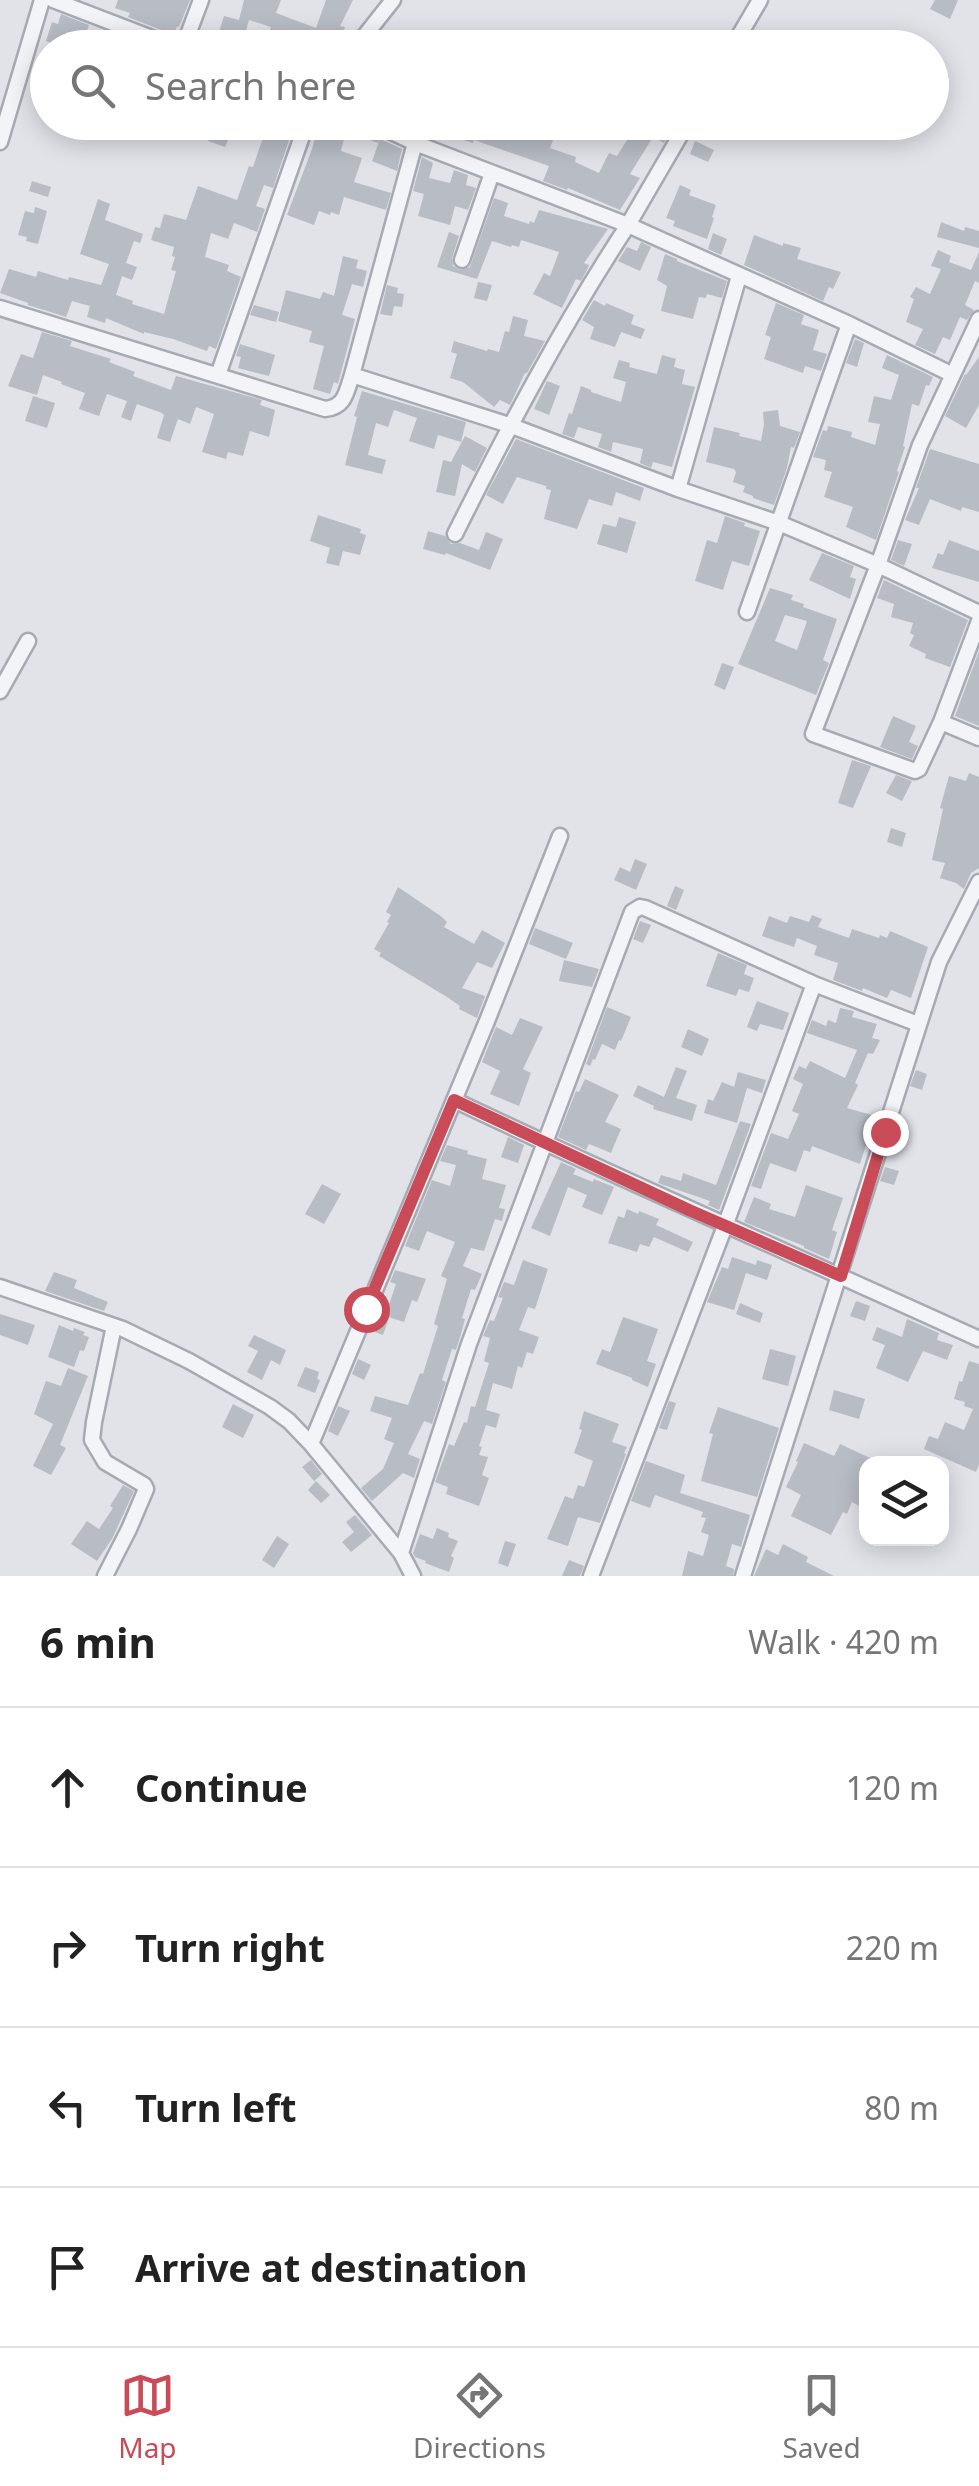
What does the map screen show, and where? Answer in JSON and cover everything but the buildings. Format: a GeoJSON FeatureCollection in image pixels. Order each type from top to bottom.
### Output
{"type":"FeatureCollection","features":[{"type":"Feature","properties":{"kind":"street"},"geometry":{"type":"LineString","coordinates":[[33,30],[42,0]]}},
{"type":"Feature","properties":{"kind":"street"},"geometry":{"type":"LineString","coordinates":[[53,0],[132,30]]}},
{"type":"Feature","properties":{"kind":"street"},"geometry":{"type":"LineString","coordinates":[[188,30],[200,0]]}},
{"type":"Feature","properties":{"kind":"street"},"geometry":{"type":"LineString","coordinates":[[370,30],[393,0]]}},
{"type":"Feature","properties":{"kind":"street"},"geometry":{"type":"LineString","coordinates":[[742,30],[760,0]]}},
{"type":"Feature","properties":{"kind":"street"},"geometry":{"type":"LineString","coordinates":[[0,142],[30,41]]}},
{"type":"Feature","properties":{"kind":"street"},"geometry":{"type":"LineString","coordinates":[[218,375],[300,140]]}},
{"type":"Feature","properties":{"kind":"street"},"geometry":{"type":"LineString","coordinates":[[409,140],[628,225],[952,374]]}},
{"type":"Feature","properties":{"kind":"street"},"geometry":{"type":"LineString","coordinates":[[455,534],[569,316],[678,140]]}},
{"type":"Feature","properties":{"kind":"street"},"geometry":{"type":"LineString","coordinates":[[0,308],[325,409],[336,408],[344,401],[352,376],[416,143]]}},
{"type":"Feature","properties":{"kind":"street"},"geometry":{"type":"LineString","coordinates":[[462,260],[492,172]]}},
{"type":"Feature","properties":{"kind":"street"},"geometry":{"type":"LineString","coordinates":[[678,489],[739,276]]}},
{"type":"Feature","properties":{"kind":"street"},"geometry":{"type":"LineString","coordinates":[[979,319],[920,446],[813,734],[915,771],[919,769],[979,622]]}},
{"type":"Feature","properties":{"kind":"street"},"geometry":{"type":"LineString","coordinates":[[747,612],[849,324]]}},
{"type":"Feature","properties":{"kind":"street"},"geometry":{"type":"LineString","coordinates":[[964,352],[979,363]]}},
{"type":"Feature","properties":{"kind":"street"},"geometry":{"type":"LineString","coordinates":[[352,376],[510,425],[779,523],[979,613]]}},
{"type":"Feature","properties":{"kind":"street"},"geometry":{"type":"LineString","coordinates":[[0,691],[28,641]]}},
{"type":"Feature","properties":{"kind":"street"},"geometry":{"type":"LineString","coordinates":[[941,722],[979,738]]}},
{"type":"Feature","properties":{"kind":"street"},"geometry":{"type":"LineString","coordinates":[[311,1444],[560,836]]}},
{"type":"Feature","properties":{"kind":"street"},"geometry":{"type":"LineString","coordinates":[[743,1576],[939,962],[979,882]]}},
{"type":"Feature","properties":{"kind":"street"},"geometry":{"type":"LineString","coordinates":[[401,1553],[470,1344],[636,908],[645,908],[814,984],[918,1024]]}},
{"type":"Feature","properties":{"kind":"street"},"geometry":{"type":"LineString","coordinates":[[591,1576],[814,984]]}},
{"type":"Feature","properties":{"kind":"street"},"geometry":{"type":"LineString","coordinates":[[454,1100],[979,1339]]}},
{"type":"Feature","properties":{"kind":"street"},"geometry":{"type":"LineString","coordinates":[[0,1287],[114,1326],[189,1361],[289,1421],[401,1553],[413,1576]]}},
{"type":"Feature","properties":{"kind":"street"},"geometry":{"type":"LineString","coordinates":[[104,1576],[146,1489],[105,1462],[92,1440],[114,1326]]}},
{"type":"Feature","properties":{"kind":"route"},"geometry":{"type":"LineString","coordinates":[[366,1309],[454,1100],[841,1276],[885,1132]]}}]}
